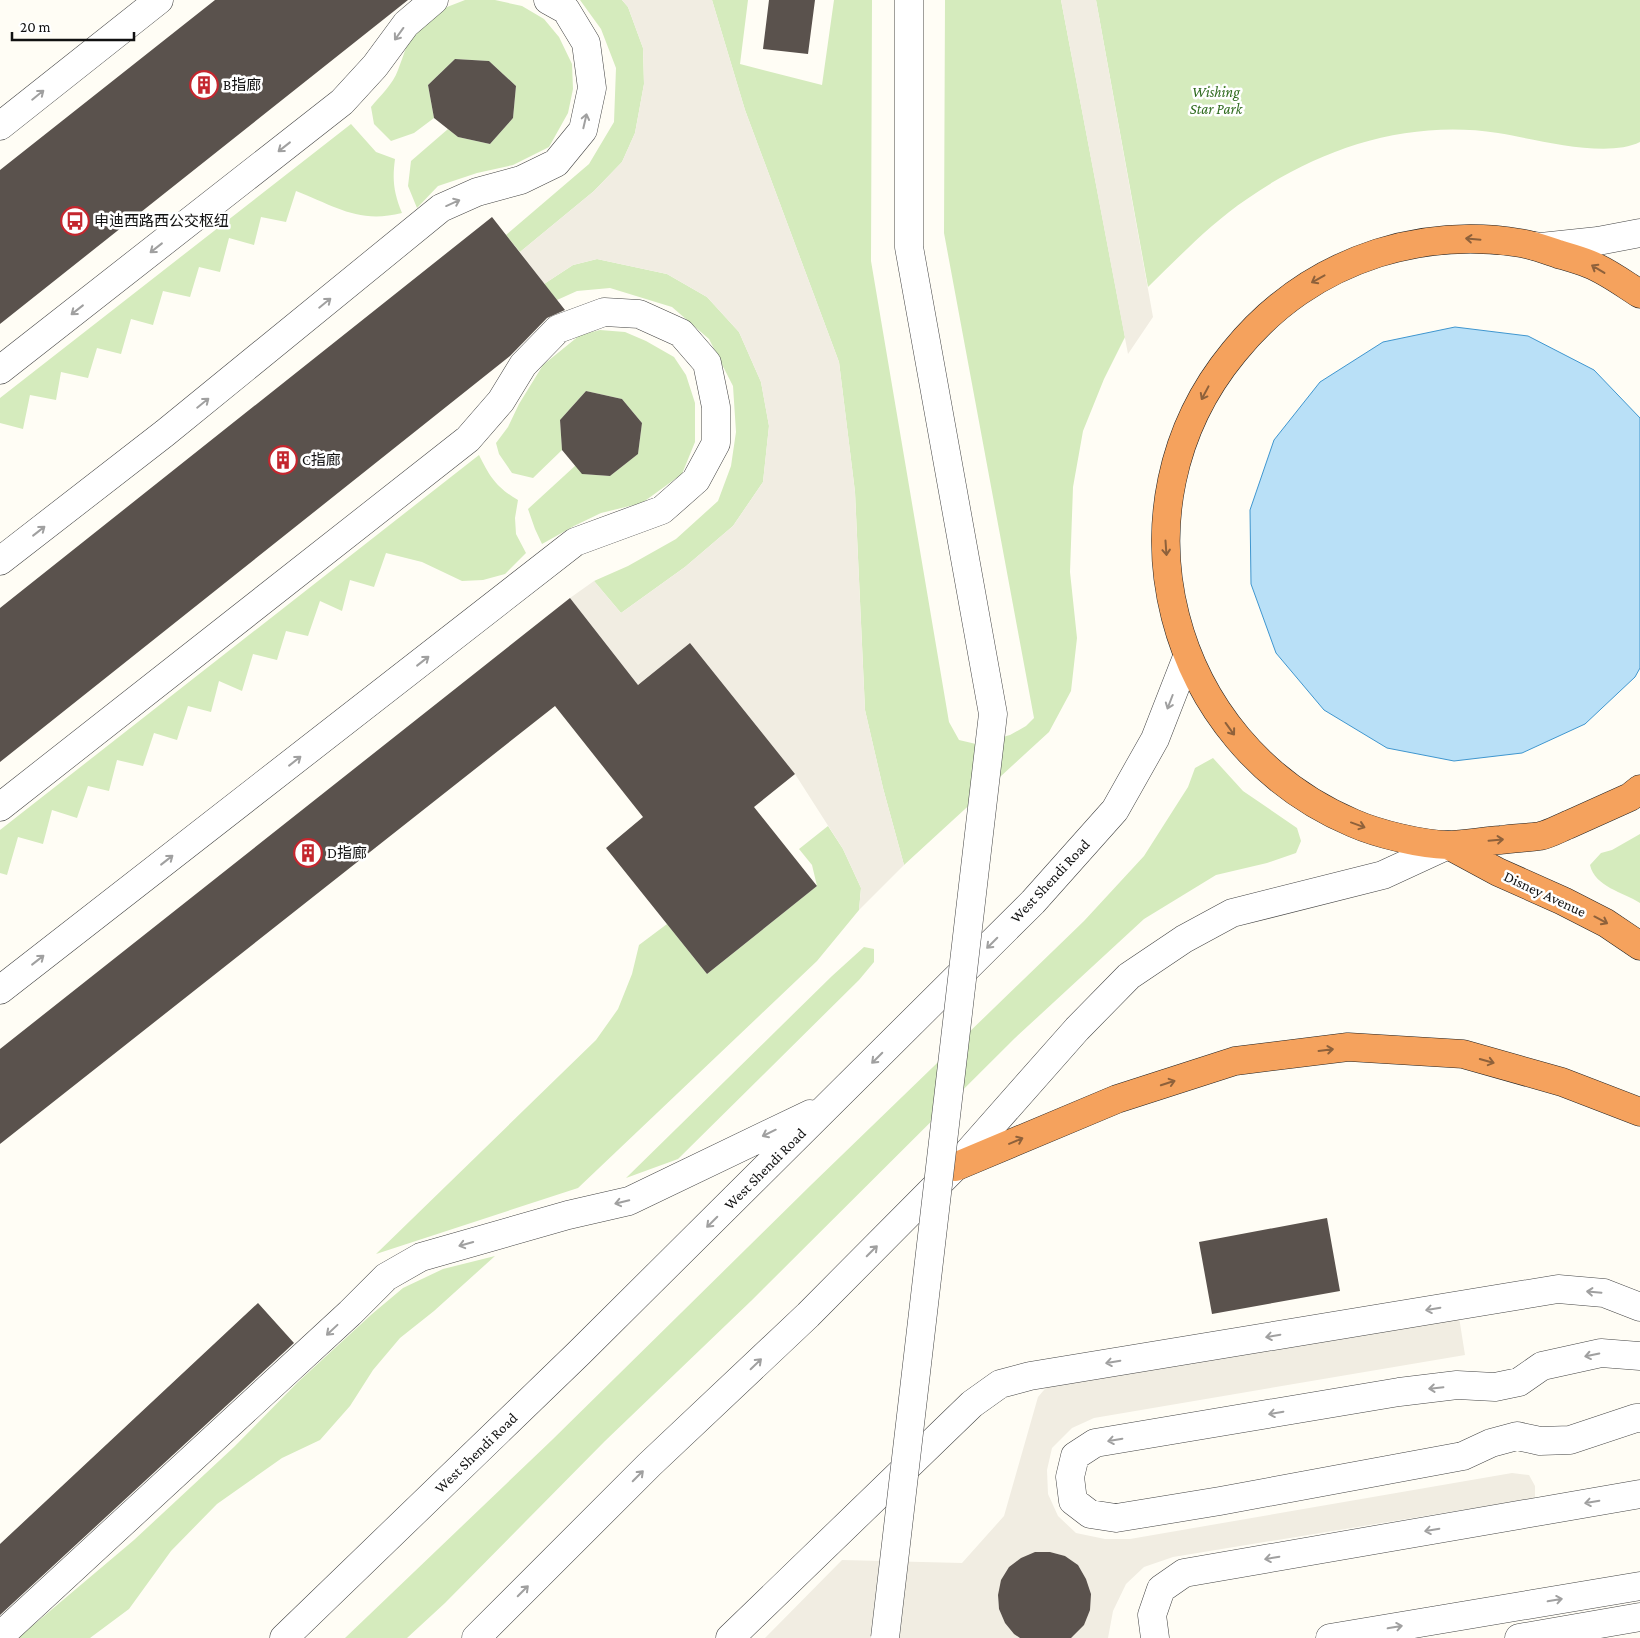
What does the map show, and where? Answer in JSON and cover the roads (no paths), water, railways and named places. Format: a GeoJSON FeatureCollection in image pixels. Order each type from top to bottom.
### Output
{"type":"FeatureCollection","features":[{"type":"Feature","properties":{"kind":"highway"},"geometry":{"type":"LineString","coordinates":[[1640,294],[1591,264],[1522,243],[1464,238],[1406,245],[1349,262],[1298,290],[1253,328],[1215,374],[1188,426],[1171,483],[1165,542],[1171,600],[1188,657],[1209,700],[1237,739],[1272,774],[1311,802],[1354,824],[1400,838],[1448,845],[1543,836],[1630,797],[1640,788]]}},
{"type":"Feature","properties":{"kind":"highway","name":"Disney Avenue"},"geometry":{"type":"LineString","coordinates":[[1448,845],[1498,872],[1606,922],[1640,946]]}},
{"type":"Feature","properties":{"kind":"highway"},"geometry":{"type":"LineString","coordinates":[[955,1167],[1117,1099],[1235,1061],[1348,1047],[1463,1054],[1562,1082],[1640,1112]]}},
{"type":"Feature","properties":{"kind":"street"},"geometry":{"type":"LineString","coordinates":[[0,126],[159,0]]}},
{"type":"Feature","properties":{"kind":"street"},"geometry":{"type":"LineString","coordinates":[[0,370],[342,102],[375,66],[406,24],[434,0]]}},
{"type":"Feature","properties":{"kind":"street"},"geometry":{"type":"LineString","coordinates":[[0,561],[165,433],[441,208],[477,192],[521,180],[556,163],[583,130],[592,88],[586,43],[566,10],[548,0]]}},
{"type":"Feature","properties":{"kind":"street"},"geometry":{"type":"LineString","coordinates":[[885,1638],[993,714],[909,247],[909,0]]}},
{"type":"Feature","properties":{"kind":"street"},"geometry":{"type":"LineString","coordinates":[[1522,243],[1541,247],[1598,241],[1640,233]]}},
{"type":"Feature","properties":{"kind":"street"},"geometry":{"type":"LineString","coordinates":[[0,807],[468,439],[501,401],[523,365],[558,329],[604,312],[639,314],[681,333],[707,363],[716,407],[716,443],[696,480],[662,510],[575,542],[0,990]]}},
{"type":"Feature","properties":{"kind":"street","name":"West Shendi Road"},"geometry":{"type":"LineString","coordinates":[[284,1638],[580,1353],[1033,902],[1114,810],[1155,739],[1188,657]]}},
{"type":"Feature","properties":{"kind":"street"},"geometry":{"type":"LineString","coordinates":[[476,1638],[501,1626],[649,1465],[808,1315],[955,1167],[1077,1029],[1129,976],[1184,938],[1232,913],[1383,875],[1448,845]]}},
{"type":"Feature","properties":{"kind":"street"},"geometry":{"type":"LineString","coordinates":[[0,1636],[343,1320],[386,1277],[421,1257],[568,1215],[629,1201],[829,1105]]}},
{"type":"Feature","properties":{"kind":"street"},"geometry":{"type":"LineString","coordinates":[[730,1638],[972,1404],[1000,1384],[1030,1376],[1558,1289],[1604,1293],[1640,1308]]}},
{"type":"Feature","properties":{"kind":"street"},"geometry":{"type":"LineString","coordinates":[[1640,1356],[1601,1353],[1542,1366],[1519,1382],[1495,1388],[1457,1385],[1399,1392],[1095,1443],[1075,1456],[1070,1477],[1073,1502],[1090,1514],[1116,1518],[1220,1501],[1463,1456],[1492,1443],[1517,1436],[1540,1441],[1570,1440],[1640,1418]]}},
{"type":"Feature","properties":{"kind":"street"},"geometry":{"type":"LineString","coordinates":[[1155,1638],[1152,1615],[1161,1589],[1184,1573],[1640,1494]]}},
{"type":"Feature","properties":{"kind":"street"},"geometry":{"type":"LineString","coordinates":[[1330,1638],[1640,1586]]}},
{"type":"Feature","properties":{"kind":"street"},"geometry":{"type":"LineString","coordinates":[[1519,1638],[1640,1618]]}},
{"type":"Feature","properties":{"kind":"water"},"geometry":{"type":"Polygon","coordinates":[[[1455,327],[1528,336],[1594,370],[1640,418],[1640,668],[1635,677],[1585,724],[1522,753],[1454,761],[1387,748],[1324,710],[1276,653],[1251,584],[1250,510],[1274,440],[1320,382],[1383,342],[1455,327]]]}},
{"type":"Feature","properties":{"kind":"place","name":"B指廊"},"geometry":{"type":"Point","coordinates":[204,85]}},
{"type":"Feature","properties":{"kind":"place","name":"申迪西路西公交枢纽"},"geometry":{"type":"Point","coordinates":[75,221]}},
{"type":"Feature","properties":{"kind":"place","name":"C指廊"},"geometry":{"type":"Point","coordinates":[283,460]}},
{"type":"Feature","properties":{"kind":"place","name":"D指廊"},"geometry":{"type":"Point","coordinates":[308,853]}},
{"type":"Feature","properties":{"kind":"park label","name":"Wishing Star Park"},"geometry":{"type":"Point","coordinates":[1216,100]}}]}
